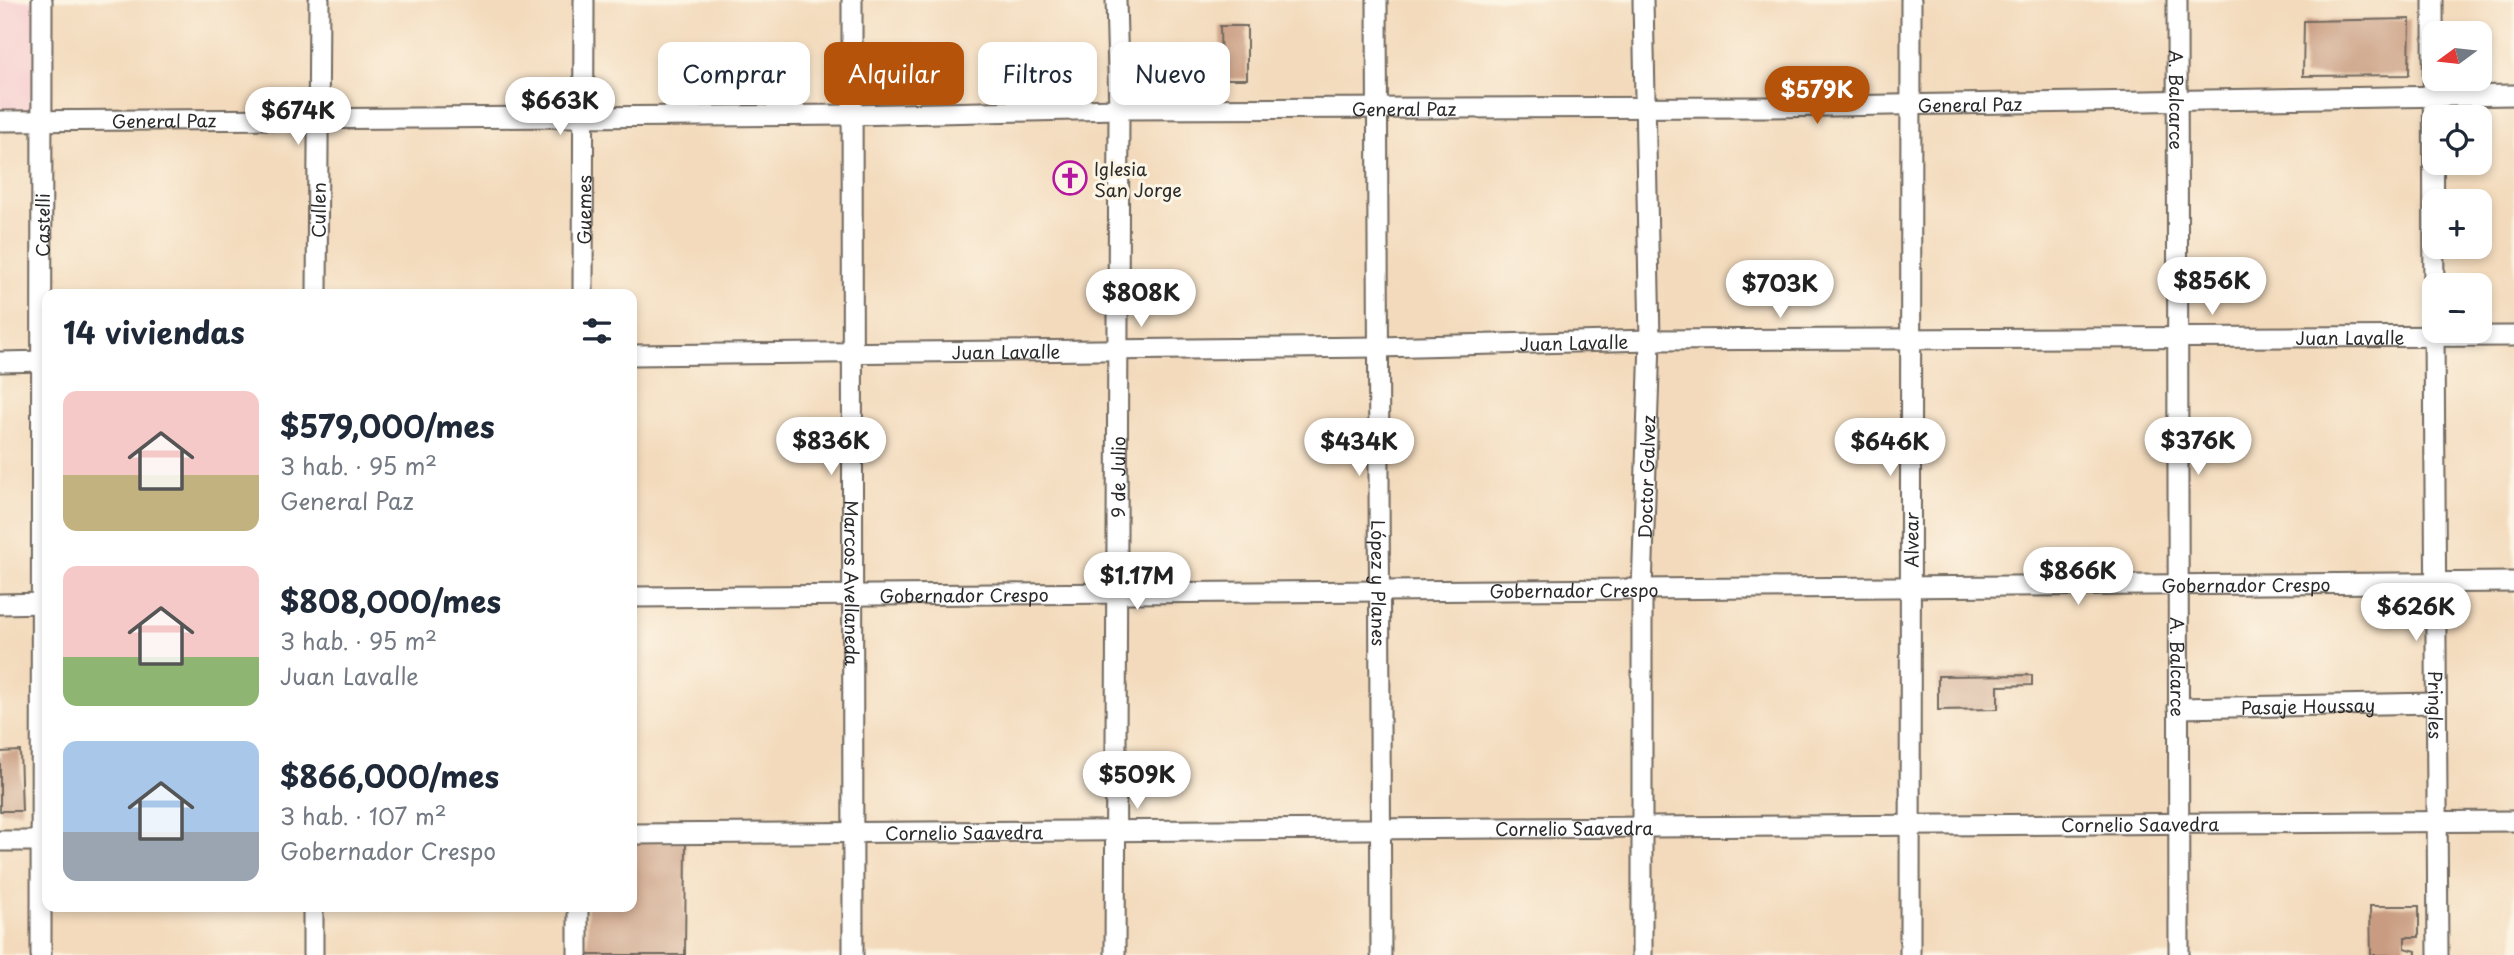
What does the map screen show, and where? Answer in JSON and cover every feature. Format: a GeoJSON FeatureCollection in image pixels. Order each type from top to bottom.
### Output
{"type":"FeatureCollection","features":[{"type":"Feature","properties":{"kind":"street","name":"Castelli"},"geometry":{"type":"LineString","coordinates":[[42,0],[43,289]]}},
{"type":"Feature","properties":{"kind":"street","name":"Cullen"},"geometry":{"type":"LineString","coordinates":[[317,289],[319,0]]}},
{"type":"Feature","properties":{"kind":"street","name":"Guemes"},"geometry":{"type":"LineString","coordinates":[[583,289],[584,0]]}},
{"type":"Feature","properties":{"kind":"street","name":"Marcos Avellaneda"},"geometry":{"type":"LineString","coordinates":[[852,0],[850,115],[853,955]]}},
{"type":"Feature","properties":{"kind":"street","name":"9 de Julio"},"geometry":{"type":"LineString","coordinates":[[1115,955],[1119,108],[1116,0]]}},
{"type":"Feature","properties":{"kind":"street","name":"López y Planes"},"geometry":{"type":"LineString","coordinates":[[1377,0],[1381,955]]}},
{"type":"Feature","properties":{"kind":"street","name":"Doctor Galvez"},"geometry":{"type":"LineString","coordinates":[[1642,955],[1642,591],[1650,340],[1643,107],[1643,0]]}},
{"type":"Feature","properties":{"kind":"street","name":"Alvear"},"geometry":{"type":"LineString","coordinates":[[1910,955],[1911,0]]}},
{"type":"Feature","properties":{"kind":"street","name":"A. Balcarce"},"geometry":{"type":"LineString","coordinates":[[2177,0],[2179,955]]}},
{"type":"Feature","properties":{"kind":"street","name":"Pringles"},"geometry":{"type":"LineString","coordinates":[[2434,0],[2434,273]]}},
{"type":"Feature","properties":{"kind":"street","name":"General Paz"},"geometry":{"type":"LineString","coordinates":[[0,121],[850,115],[1119,108],[2177,102],[2514,95]]}},
{"type":"Feature","properties":{"kind":"street","name":"Juan Lavalle"},"geometry":{"type":"LineString","coordinates":[[637,355],[2422,332]]}},
{"type":"Feature","properties":{"kind":"street","name":"Juan Lavalle"},"geometry":{"type":"LineString","coordinates":[[2492,335],[2514,336]]}},
{"type":"Feature","properties":{"kind":"street","name":"Pringles"},"geometry":{"type":"LineString","coordinates":[[2434,343],[2438,955]]}},
{"type":"Feature","properties":{"kind":"street"},"geometry":{"type":"LineString","coordinates":[[0,362],[42,361]]}},
{"type":"Feature","properties":{"kind":"street","name":"Gobernador Crespo"},"geometry":{"type":"LineString","coordinates":[[637,597],[1380,590],[1910,589],[2514,582]]}},
{"type":"Feature","properties":{"kind":"street"},"geometry":{"type":"LineString","coordinates":[[0,604],[42,604]]}},
{"type":"Feature","properties":{"kind":"street","name":"Pasaje Houssay"},"geometry":{"type":"LineString","coordinates":[[2179,708],[2436,703]]}},
{"type":"Feature","properties":{"kind":"street","name":"Cornelio Saavedra"},"geometry":{"type":"LineString","coordinates":[[637,834],[1381,831],[2514,821]]}},
{"type":"Feature","properties":{"kind":"street"},"geometry":{"type":"LineString","coordinates":[[0,841],[42,841]]}},
{"type":"Feature","properties":{"kind":"street","name":"Castelli"},"geometry":{"type":"LineString","coordinates":[[41,955],[42,912]]}},
{"type":"Feature","properties":{"kind":"street"},"geometry":{"type":"LineString","coordinates":[[313,912],[313,955]]}},
{"type":"Feature","properties":{"kind":"street"},"geometry":{"type":"LineString","coordinates":[[578,912],[578,955]]}},
{"type":"Feature","properties":{"kind":"shaded area"},"geometry":{"type":"Polygon","coordinates":[[[0,0],[41,0],[42,121],[0,121],[0,0]]]}},
{"type":"Feature","properties":{"kind":"building"},"geometry":{"type":"Polygon","coordinates":[[[2410,19],[2409,75],[2303,76],[2304,21],[2410,19]]]}},
{"type":"Feature","properties":{"kind":"building"},"geometry":{"type":"Polygon","coordinates":[[[1220,26],[1247,26],[1247,79],[1230,79],[1230,42],[1220,42],[1220,26]]]}},
{"type":"Feature","properties":{"kind":"building"},"geometry":{"type":"Polygon","coordinates":[[[2032,675],[2032,685],[1998,686],[1998,709],[1938,710],[1938,676],[2032,675]]]}},
{"type":"Feature","properties":{"kind":"building"},"geometry":{"type":"Polygon","coordinates":[[[20,751],[22,811],[0,811],[0,752],[20,751]]]}},
{"type":"Feature","properties":{"kind":"building"},"geometry":{"type":"Polygon","coordinates":[[[686,841],[685,955],[587,955],[587,912],[637,912],[637,842],[686,841]]]}},
{"type":"Feature","properties":{"kind":"building"},"geometry":{"type":"Polygon","coordinates":[[[2370,906],[2419,906],[2419,937],[2405,937],[2405,948],[2416,951],[2416,955],[2371,955],[2370,906]]]}},
{"type":"Feature","properties":{"kind":"place","name":"Iglesia San Jorge"},"geometry":{"type":"Point","coordinates":[1070,178]}}]}
